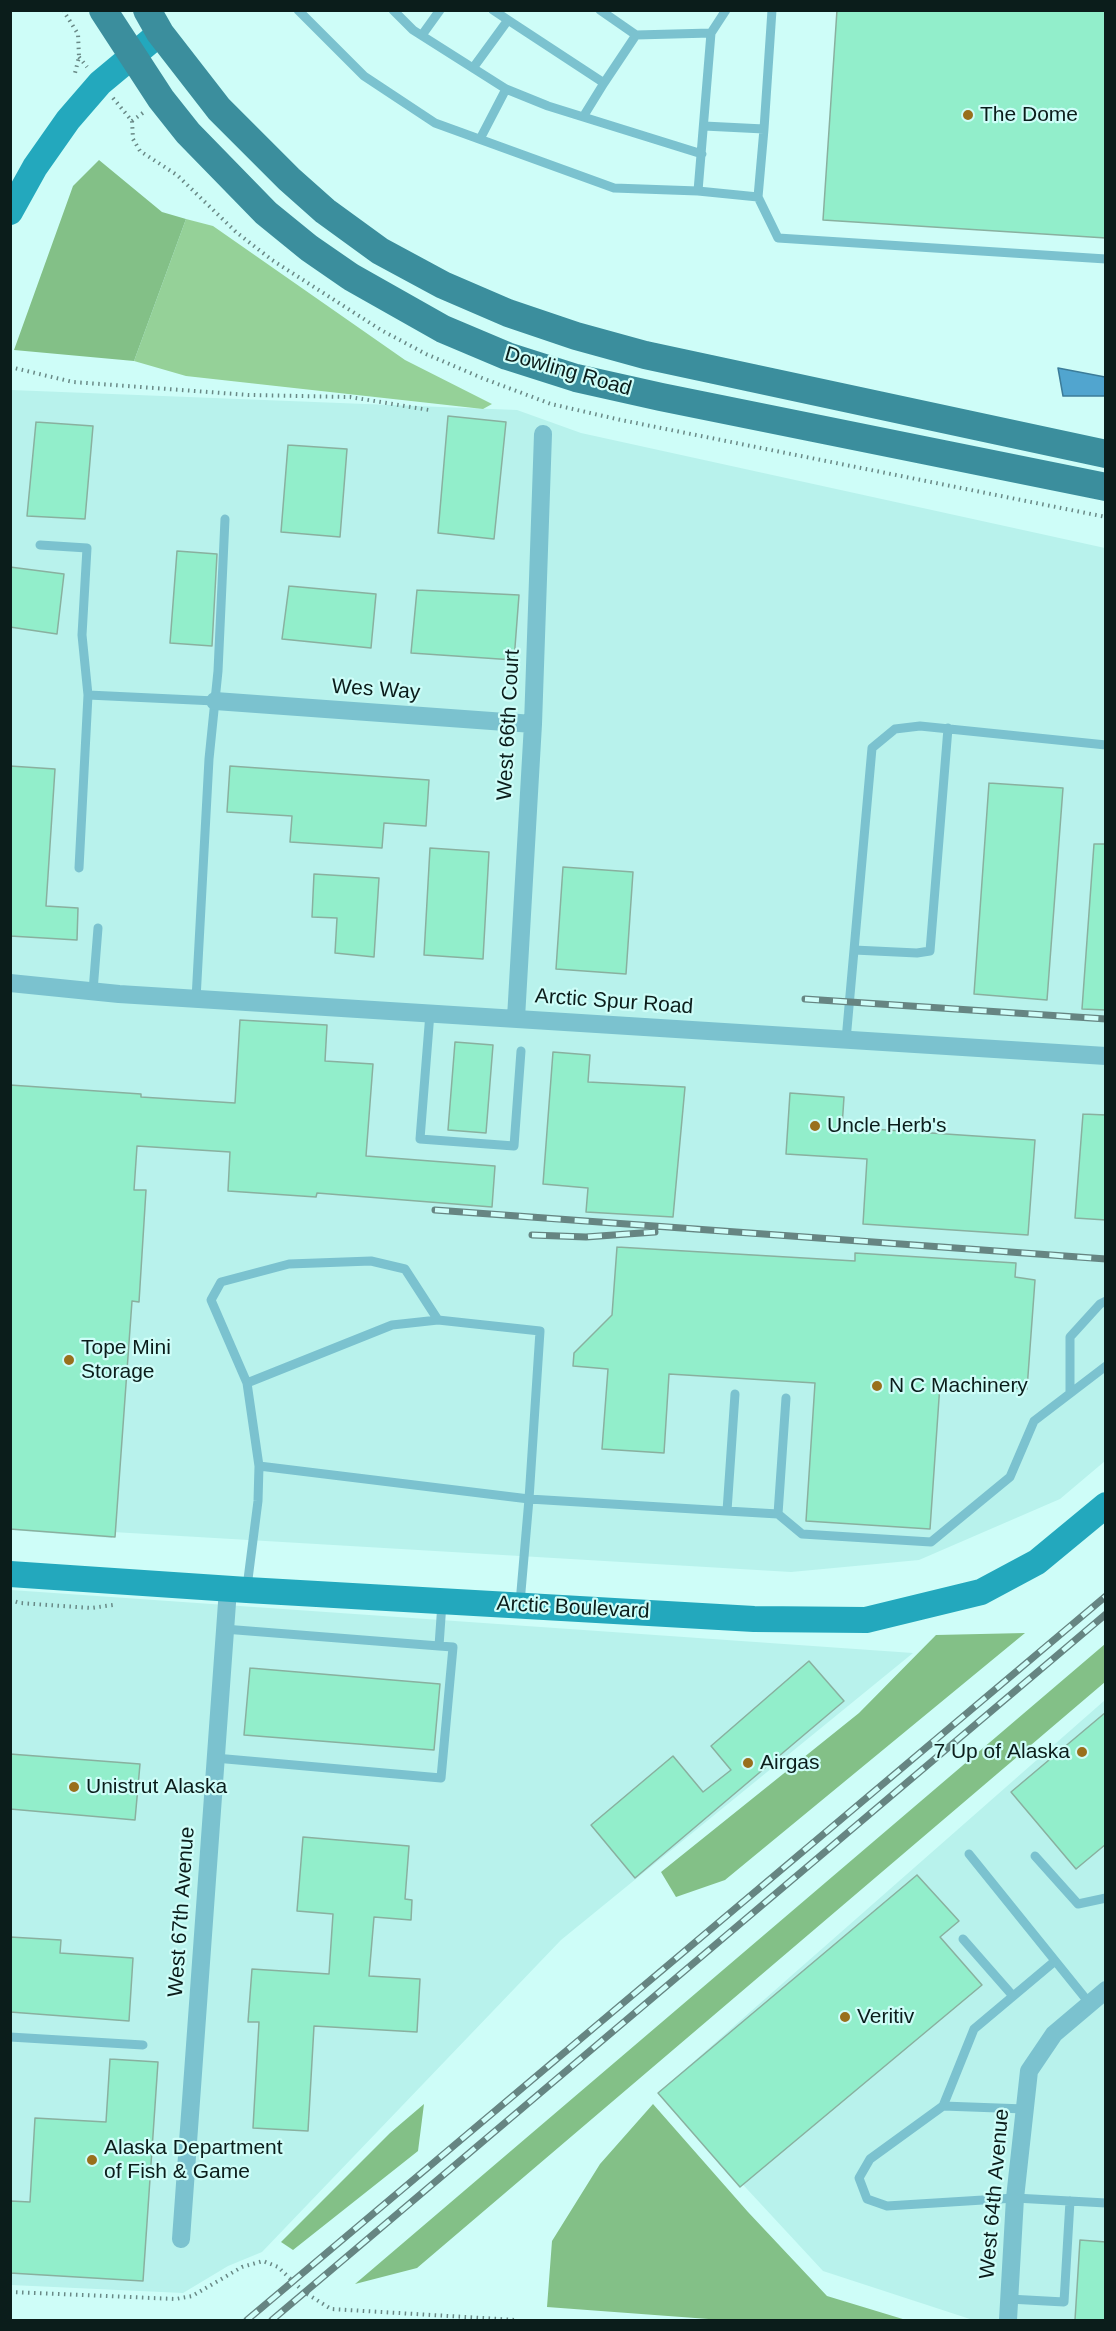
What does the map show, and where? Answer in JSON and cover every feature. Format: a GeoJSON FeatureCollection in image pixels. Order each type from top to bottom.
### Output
{"type":"FeatureCollection","features":[{"type":"Feature","properties":{"kind":"main road","name":"Dowling Road"},"geometry":{"type":"LineString","coordinates":[[103,10],[188,133],[266,213],[309,248],[351,277],[443,329],[507,356],[576,378],[1106,487]]}},
{"type":"Feature","properties":{"kind":"main road","name":"Dowling Road"},"geometry":{"type":"LineString","coordinates":[[154,22],[219,109],[289,179],[325,211],[380,251],[443,285],[508,313],[576,336],[645,355],[1106,454]]}},
{"type":"Feature","properties":{"kind":"main road"},"geometry":{"type":"LineString","coordinates":[[10,212],[35,167],[68,120],[100,83],[133,56],[154,22]]}},
{"type":"Feature","properties":{"kind":"main road","name":"Arctic Boulevard"},"geometry":{"type":"LineString","coordinates":[[10,1574],[754,1619],[867,1620],[981,1592],[1037,1562],[1106,1505]]}},
{"type":"Feature","properties":{"kind":"street","name":"West 66th Court"},"geometry":{"type":"LineString","coordinates":[[516,1018],[533,724],[543,434]]}},
{"type":"Feature","properties":{"kind":"street","name":"Wes Way"},"geometry":{"type":"LineString","coordinates":[[215,701],[533,724]]}},
{"type":"Feature","properties":{"kind":"street","name":"Arctic Spur Road"},"geometry":{"type":"LineString","coordinates":[[10,983],[118,994],[1106,1056]]}},
{"type":"Feature","properties":{"kind":"street","name":"West 67th Avenue"},"geometry":{"type":"LineString","coordinates":[[181,2239],[225,1629],[237,1589]]}},
{"type":"Feature","properties":{"kind":"street"},"geometry":{"type":"LineString","coordinates":[[1090,2004],[1106,1990]]}},
{"type":"Feature","properties":{"kind":"street","name":"West 64th Avenue"},"geometry":{"type":"LineString","coordinates":[[1008,2320],[1015,2198],[1029,2072],[1054,2034],[1090,2004]]}},
{"type":"Feature","properties":{"kind":"lane"},"geometry":{"type":"LineString","coordinates":[[298,10],[364,76],[435,123],[614,188],[698,191],[759,197]]}},
{"type":"Feature","properties":{"kind":"lane"},"geometry":{"type":"LineString","coordinates":[[393,10],[422,35],[506,89],[548,106],[702,154]]}},
{"type":"Feature","properties":{"kind":"lane"},"geometry":{"type":"LineString","coordinates":[[422,35],[440,10]]}},
{"type":"Feature","properties":{"kind":"lane"},"geometry":{"type":"LineString","coordinates":[[493,10],[604,83]]}},
{"type":"Feature","properties":{"kind":"lane"},"geometry":{"type":"LineString","coordinates":[[600,10],[636,35],[711,33]]}},
{"type":"Feature","properties":{"kind":"lane"},"geometry":{"type":"LineString","coordinates":[[698,191],[711,33],[726,10]]}},
{"type":"Feature","properties":{"kind":"lane"},"geometry":{"type":"LineString","coordinates":[[772,10],[759,197],[778,238],[1106,259]]}},
{"type":"Feature","properties":{"kind":"lane"},"geometry":{"type":"LineString","coordinates":[[473,68],[508,20]]}},
{"type":"Feature","properties":{"kind":"lane"},"geometry":{"type":"LineString","coordinates":[[583,117],[636,35]]}},
{"type":"Feature","properties":{"kind":"lane"},"geometry":{"type":"LineString","coordinates":[[480,139],[506,89]]}},
{"type":"Feature","properties":{"kind":"lane"},"geometry":{"type":"LineString","coordinates":[[704,126],[764,129]]}},
{"type":"Feature","properties":{"kind":"lane"},"geometry":{"type":"LineString","coordinates":[[196,999],[225,519]]}},
{"type":"Feature","properties":{"kind":"lane"},"geometry":{"type":"LineString","coordinates":[[40,545],[87,548],[82,635],[88,695],[79,868]]}},
{"type":"Feature","properties":{"kind":"lane"},"geometry":{"type":"LineString","coordinates":[[88,695],[215,701]]}},
{"type":"Feature","properties":{"kind":"lane"},"geometry":{"type":"LineString","coordinates":[[846,1040],[872,748],[895,729],[920,726],[1106,745]]}},
{"type":"Feature","properties":{"kind":"lane"},"geometry":{"type":"LineString","coordinates":[[854,950],[917,953],[930,951],[948,728]]}},
{"type":"Feature","properties":{"kind":"lane"},"geometry":{"type":"LineString","coordinates":[[93,991],[98,928]]}},
{"type":"Feature","properties":{"kind":"lane"},"geometry":{"type":"LineString","coordinates":[[430,1012],[420,1139],[514,1146],[521,1051]]}},
{"type":"Feature","properties":{"kind":"lane"},"geometry":{"type":"LineString","coordinates":[[237,1589],[258,1501],[259,1466],[247,1383],[211,1300],[220,1282],[289,1264],[371,1262],[405,1269],[438,1320]]}},
{"type":"Feature","properties":{"kind":"lane"},"geometry":{"type":"LineString","coordinates":[[1070,1393],[1070,1337],[1100,1304],[1106,1301]]}},
{"type":"Feature","properties":{"kind":"lane"},"geometry":{"type":"LineString","coordinates":[[247,1383],[392,1325],[438,1320],[540,1331],[520,1605]]}},
{"type":"Feature","properties":{"kind":"lane"},"geometry":{"type":"LineString","coordinates":[[259,1466],[529,1499],[778,1514],[802,1534],[931,1542],[1010,1477],[1034,1421],[1106,1366]]}},
{"type":"Feature","properties":{"kind":"lane"},"geometry":{"type":"LineString","coordinates":[[727,1512],[735,1394]]}},
{"type":"Feature","properties":{"kind":"lane"},"geometry":{"type":"LineString","coordinates":[[778,1514],[786,1398]]}},
{"type":"Feature","properties":{"kind":"lane"},"geometry":{"type":"LineString","coordinates":[[439,1647],[442,1601]]}},
{"type":"Feature","properties":{"kind":"lane"},"geometry":{"type":"LineString","coordinates":[[215,1758],[441,1778],[453,1647],[225,1629]]}},
{"type":"Feature","properties":{"kind":"lane"},"geometry":{"type":"LineString","coordinates":[[969,1854],[1090,2004]]}},
{"type":"Feature","properties":{"kind":"lane"},"geometry":{"type":"LineString","coordinates":[[1035,1856],[1078,1904],[1106,1898]]}},
{"type":"Feature","properties":{"kind":"lane"},"geometry":{"type":"LineString","coordinates":[[963,1939],[1013,1996]]}},
{"type":"Feature","properties":{"kind":"lane"},"geometry":{"type":"LineString","coordinates":[[1055,1961],[974,2029],[943,2106],[870,2159],[859,2178],[867,2199],[886,2206],[1015,2198],[1106,2203]]}},
{"type":"Feature","properties":{"kind":"lane"},"geometry":{"type":"LineString","coordinates":[[10,2037],[143,2045]]}},
{"type":"Feature","properties":{"kind":"lane"},"geometry":{"type":"LineString","coordinates":[[943,2106],[1024,2109]]}},
{"type":"Feature","properties":{"kind":"lane"},"geometry":{"type":"LineString","coordinates":[[1009,2299],[1064,2302],[1070,2201]]}},
{"type":"Feature","properties":{"kind":"path"},"geometry":{"type":"LineString","coordinates":[[63,10],[78,33],[79,57]]}},
{"type":"Feature","properties":{"kind":"path"},"geometry":{"type":"LineString","coordinates":[[10,367],[73,382],[249,394],[350,396],[429,410]]}},
{"type":"Feature","properties":{"kind":"path"},"geometry":{"type":"LineString","coordinates":[[10,2292],[176,2299],[192,2295],[242,2267],[263,2261],[278,2267],[304,2292],[331,2309],[516,2320]]}},
{"type":"Feature","properties":{"kind":"shaded area"},"geometry":{"type":"Polygon","coordinates":[[[1058,368],[1105,377],[1105,396],[1063,396],[1058,368]]]}},
{"type":"Feature","properties":{"kind":"shaded area"},"geometry":{"type":"Polygon","coordinates":[[[11,390],[517,410],[581,433],[1105,548],[1105,1461],[1060,1499],[919,1560],[791,1572],[113,1532],[112,1538],[11,1530],[11,390]]]}},
{"type":"Feature","properties":{"kind":"shaded area"},"geometry":{"type":"Polygon","coordinates":[[[11,1590],[913,1653],[561,1940],[262,2252],[228,2266],[183,2293],[11,2285],[11,1590]]]}},
{"type":"Feature","properties":{"kind":"shaded area"},"geometry":{"type":"Polygon","coordinates":[[[1105,1700],[1105,2320],[973,2320],[823,2271],[658,2093],[1105,1700]]]}},
{"type":"Feature","properties":{"kind":"green space"},"geometry":{"type":"Polygon","coordinates":[[[99,160],[162,212],[186,219],[134,361],[14,350],[73,186],[99,160]]]}},
{"type":"Feature","properties":{"kind":"green space"},"geometry":{"type":"Polygon","coordinates":[[[186,219],[213,226],[405,360],[492,404],[483,409],[186,376],[134,361],[186,219]]]}},
{"type":"Feature","properties":{"kind":"green space"},"geometry":{"type":"Polygon","coordinates":[[[1025,1633],[725,1880],[676,1897],[661,1872],[859,1713],[936,1635],[1025,1633]]]}},
{"type":"Feature","properties":{"kind":"green space"},"geometry":{"type":"Polygon","coordinates":[[[1105,1644],[1105,1682],[417,2268],[355,2284],[1105,1644]]]}},
{"type":"Feature","properties":{"kind":"green space"},"geometry":{"type":"Polygon","coordinates":[[[424,2104],[418,2151],[293,2250],[281,2242],[390,2133],[424,2104]]]}},
{"type":"Feature","properties":{"kind":"green space"},"geometry":{"type":"Polygon","coordinates":[[[653,2104],[748,2212],[827,2296],[906,2320],[722,2320],[547,2307],[552,2241],[600,2164],[653,2104]]]}},
{"type":"Feature","properties":{"kind":"building","name":"The Dome"},"geometry":{"type":"Polygon","coordinates":[[[837,10],[1106,10],[1106,238],[823,220],[837,10]]]}},
{"type":"Feature","properties":{"kind":"building"},"geometry":{"type":"Polygon","coordinates":[[[448,416],[506,422],[494,539],[438,533],[448,416]]]}},
{"type":"Feature","properties":{"kind":"building"},"geometry":{"type":"Polygon","coordinates":[[[36,422],[93,426],[85,519],[27,516],[36,422]]]}},
{"type":"Feature","properties":{"kind":"building"},"geometry":{"type":"Polygon","coordinates":[[[288,445],[347,449],[340,537],[281,532],[288,445]]]}},
{"type":"Feature","properties":{"kind":"building"},"geometry":{"type":"Polygon","coordinates":[[[177,551],[217,554],[212,646],[170,643],[177,551]]]}},
{"type":"Feature","properties":{"kind":"building"},"geometry":{"type":"Polygon","coordinates":[[[10,567],[64,574],[57,634],[10,627],[10,567]]]}},
{"type":"Feature","properties":{"kind":"building"},"geometry":{"type":"Polygon","coordinates":[[[289,586],[376,594],[371,648],[282,639],[289,586]]]}},
{"type":"Feature","properties":{"kind":"building"},"geometry":{"type":"Polygon","coordinates":[[[417,590],[519,595],[514,660],[411,653],[417,590]]]}},
{"type":"Feature","properties":{"kind":"building"},"geometry":{"type":"Polygon","coordinates":[[[10,766],[55,769],[46,906],[78,908],[77,940],[10,936],[10,766]]]}},
{"type":"Feature","properties":{"kind":"building"},"geometry":{"type":"Polygon","coordinates":[[[230,766],[429,780],[426,826],[384,823],[382,848],[290,842],[292,816],[227,812],[230,766]]]}},
{"type":"Feature","properties":{"kind":"building"},"geometry":{"type":"Polygon","coordinates":[[[989,783],[1063,788],[1047,1000],[974,994],[989,783]]]}},
{"type":"Feature","properties":{"kind":"building"},"geometry":{"type":"Polygon","coordinates":[[[1094,844],[1106,844],[1106,1010],[1082,1009],[1094,844]]]}},
{"type":"Feature","properties":{"kind":"building"},"geometry":{"type":"Polygon","coordinates":[[[430,848],[489,852],[483,959],[424,955],[430,848]]]}},
{"type":"Feature","properties":{"kind":"building"},"geometry":{"type":"Polygon","coordinates":[[[563,867],[633,872],[626,974],[556,969],[563,867]]]}},
{"type":"Feature","properties":{"kind":"building"},"geometry":{"type":"Polygon","coordinates":[[[314,874],[379,878],[374,957],[335,953],[337,918],[312,917],[314,874]]]}},
{"type":"Feature","properties":{"kind":"building"},"geometry":{"type":"Polygon","coordinates":[[[240,1020],[327,1025],[325,1061],[373,1064],[366,1156],[495,1166],[492,1207],[317,1193],[316,1197],[228,1191],[230,1152],[137,1146],[134,1190],[146,1190],[139,1302],[132,1301],[115,1537],[10,1529],[10,1085],[235,1103],[240,1020]]]}},
{"type":"Feature","properties":{"kind":"building"},"geometry":{"type":"Polygon","coordinates":[[[455,1042],[493,1045],[486,1133],[448,1130],[455,1042]]]}},
{"type":"Feature","properties":{"kind":"building"},"geometry":{"type":"Polygon","coordinates":[[[553,1052],[590,1055],[588,1082],[685,1087],[673,1217],[586,1212],[588,1188],[543,1184],[553,1052]]]}},
{"type":"Feature","properties":{"kind":"building"},"geometry":{"type":"Polygon","coordinates":[[[790,1093],[844,1097],[842,1127],[1035,1140],[1028,1235],[863,1224],[867,1159],[786,1154],[790,1093]]]}},
{"type":"Feature","properties":{"kind":"building"},"geometry":{"type":"Polygon","coordinates":[[[1083,1114],[1106,1115],[1106,1220],[1075,1218],[1083,1114]]]}},
{"type":"Feature","properties":{"kind":"building","name":"N C Machinery"},"geometry":{"type":"Polygon","coordinates":[[[617,1247],[855,1261],[855,1253],[1016,1263],[1015,1277],[1035,1280],[1027,1389],[940,1384],[930,1529],[806,1521],[815,1383],[669,1374],[664,1453],[602,1449],[608,1369],[573,1366],[574,1353],[612,1315],[617,1247]]]}},
{"type":"Feature","properties":{"kind":"building","name":"Airgas"},"geometry":{"type":"Polygon","coordinates":[[[809,1661],[844,1701],[635,1878],[591,1825],[673,1756],[703,1792],[731,1770],[711,1746],[809,1661]]]}},
{"type":"Feature","properties":{"kind":"building"},"geometry":{"type":"Polygon","coordinates":[[[250,1668],[440,1684],[434,1750],[244,1735],[250,1668]]]}},
{"type":"Feature","properties":{"kind":"building","name":"7 Up of Alaska"},"geometry":{"type":"Polygon","coordinates":[[[1106,1712],[1106,1844],[1076,1869],[1011,1792],[1106,1712]]]}},
{"type":"Feature","properties":{"kind":"building","name":"Unistrut Alaska"},"geometry":{"type":"Polygon","coordinates":[[[10,1754],[140,1764],[135,1820],[10,1809],[10,1754]]]}},
{"type":"Feature","properties":{"kind":"building"},"geometry":{"type":"Polygon","coordinates":[[[303,1837],[409,1846],[405,1899],[412,1900],[411,1920],[374,1917],[369,1976],[420,1979],[417,2032],[314,2026],[308,2131],[253,2128],[259,2022],[248,2022],[252,1969],[329,1974],[333,1914],[297,1911],[303,1837]]]}},
{"type":"Feature","properties":{"kind":"building","name":"Veritiv"},"geometry":{"type":"Polygon","coordinates":[[[917,1875],[959,1921],[940,1937],[982,1985],[740,2187],[658,2093],[917,1875]]]}},
{"type":"Feature","properties":{"kind":"building"},"geometry":{"type":"Polygon","coordinates":[[[10,1937],[61,1940],[60,1953],[133,1958],[129,2021],[10,2012],[10,1937]]]}},
{"type":"Feature","properties":{"kind":"building","name":"Alaska Department of Fish & Game"},"geometry":{"type":"Polygon","coordinates":[[[110,2059],[158,2062],[143,2281],[10,2273],[10,2201],[30,2202],[35,2118],[106,2122],[110,2059]]]}},
{"type":"Feature","properties":{"kind":"building"},"geometry":{"type":"Polygon","coordinates":[[[1080,2240],[1106,2242],[1106,2320],[1075,2320],[1080,2240]]]}},
{"type":"Feature","properties":{"kind":"railway"},"geometry":{"type":"LineString","coordinates":[[805,999],[1106,1019]]}},
{"type":"Feature","properties":{"kind":"railway"},"geometry":{"type":"LineString","coordinates":[[435,1210],[1106,1259]]}},
{"type":"Feature","properties":{"kind":"railway"},"geometry":{"type":"LineString","coordinates":[[532,1235],[586,1237],[655,1232]]}},
{"type":"Feature","properties":{"kind":"railway"},"geometry":{"type":"LineString","coordinates":[[247,2320],[1106,1596]]}},
{"type":"Feature","properties":{"kind":"railway"},"geometry":{"type":"LineString","coordinates":[[272,2320],[1106,1614]]}},
{"type":"Feature","properties":{"kind":"place","name":"The Dome"},"geometry":{"type":"Point","coordinates":[968,115]}},
{"type":"Feature","properties":{"kind":"place","name":"Uncle Herb's"},"geometry":{"type":"Point","coordinates":[815,1126]}},
{"type":"Feature","properties":{"kind":"place","name":"Tope Mini Storage"},"geometry":{"type":"Point","coordinates":[69,1360]}},
{"type":"Feature","properties":{"kind":"place","name":"N C Machinery"},"geometry":{"type":"Point","coordinates":[877,1386]}},
{"type":"Feature","properties":{"kind":"place","name":"7 Up of Alaska"},"geometry":{"type":"Point","coordinates":[1082,1752]}},
{"type":"Feature","properties":{"kind":"place","name":"Airgas"},"geometry":{"type":"Point","coordinates":[748,1763]}},
{"type":"Feature","properties":{"kind":"place","name":"Unistrut Alaska"},"geometry":{"type":"Point","coordinates":[74,1787]}},
{"type":"Feature","properties":{"kind":"place","name":"Veritiv"},"geometry":{"type":"Point","coordinates":[845,2017]}},
{"type":"Feature","properties":{"kind":"place","name":"Alaska Department of Fish & Game"},"geometry":{"type":"Point","coordinates":[92,2160]}}]}
